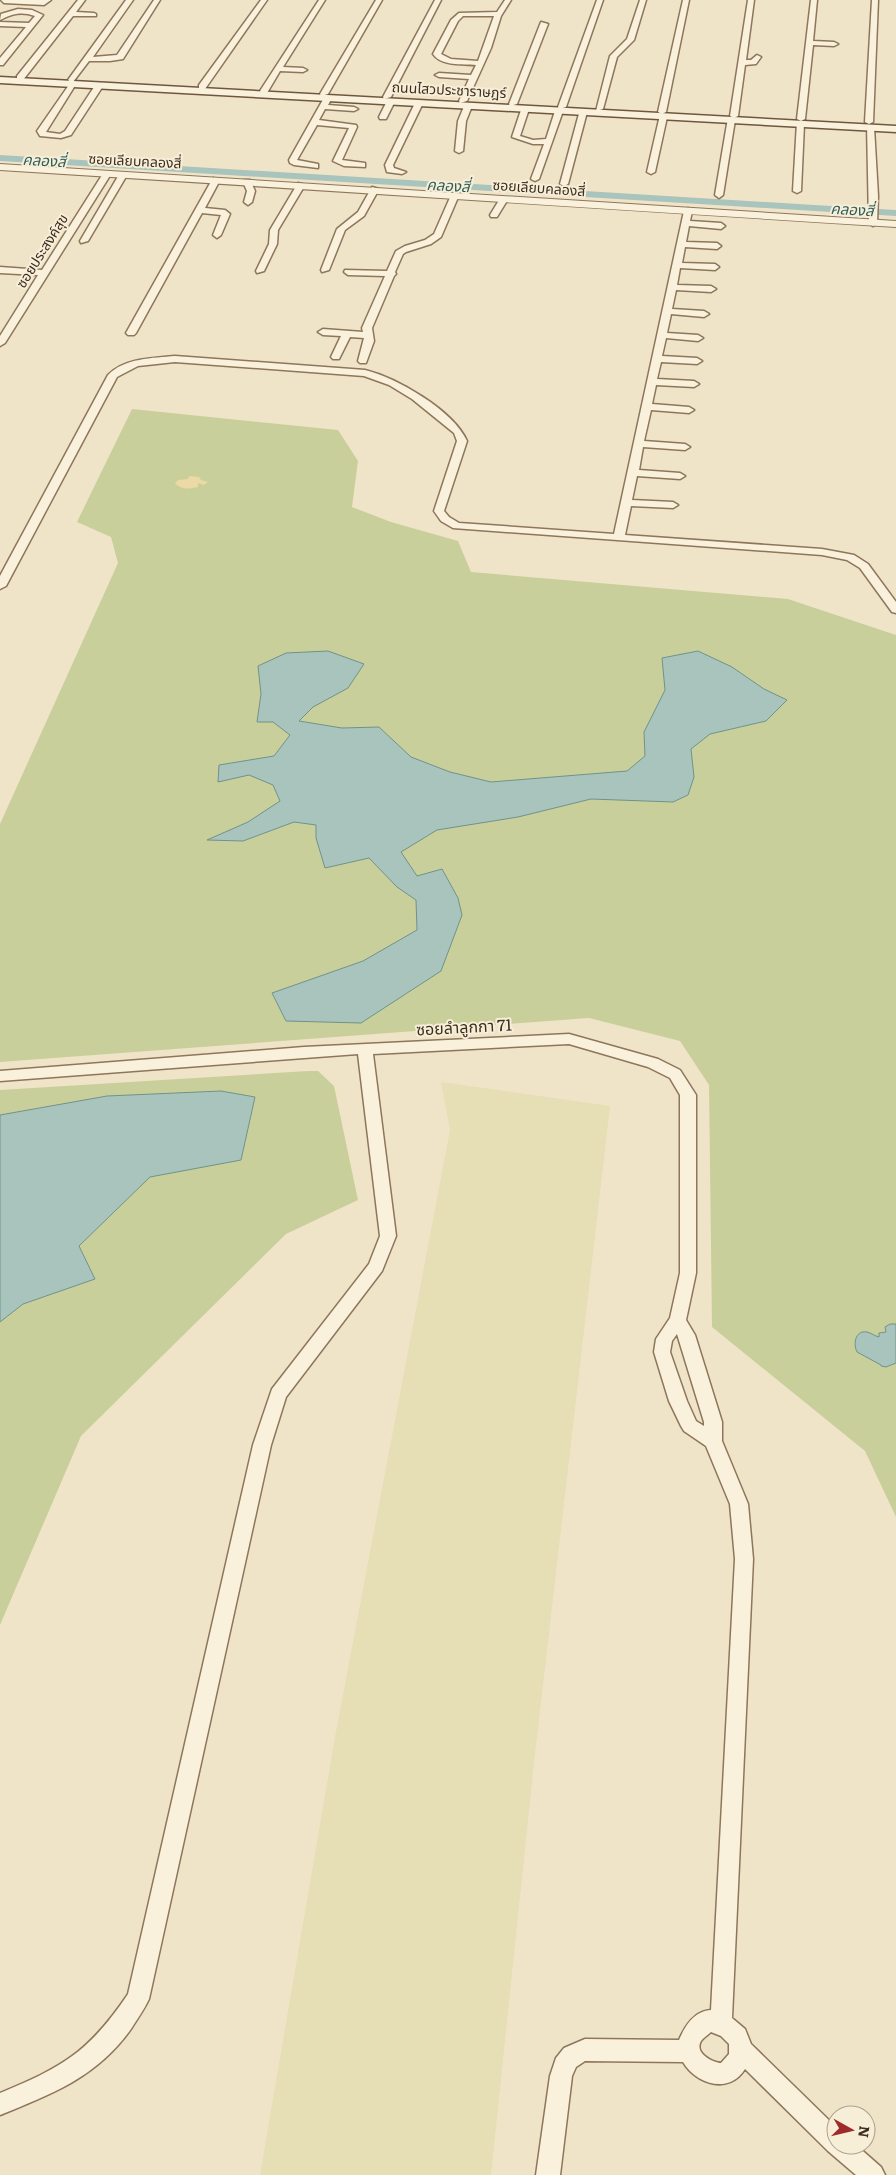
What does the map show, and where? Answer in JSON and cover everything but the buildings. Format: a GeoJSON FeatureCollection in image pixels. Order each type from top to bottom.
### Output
{"type":"FeatureCollection","features":[{"type":"Feature","properties":{"kind":"main road","name":"ถนนไสวประชาราษฎร์"},"geometry":{"type":"LineString","coordinates":[[0,78],[264,91],[325,100]]}},
{"type":"Feature","properties":{"kind":"main road","name":"ถนนไสวประชาราษฎร์"},"geometry":{"type":"LineString","coordinates":[[0,78],[325,100],[389,99],[525,109],[599,109],[730,119],[869,125],[896,129]]}},
{"type":"Feature","properties":{"kind":"main road","name":"ถนนไสวประชาราษฎร์"},"geometry":{"type":"LineString","coordinates":[[389,99],[419,103],[513,104],[583,112],[662,114]]}},
{"type":"Feature","properties":{"kind":"main road","name":"ถนนไสวประชาราษฎร์"},"geometry":{"type":"LineString","coordinates":[[869,125],[896,124]]}},
{"type":"Feature","properties":{"kind":"street"},"geometry":{"type":"LineString","coordinates":[[3,2],[44,3],[48,0]]}},
{"type":"Feature","properties":{"kind":"street"},"geometry":{"type":"LineString","coordinates":[[20,78],[82,0]]}},
{"type":"Feature","properties":{"kind":"street"},"geometry":{"type":"LineString","coordinates":[[100,86],[68,133],[61,136],[43,134],[41,132],[88,58],[130,0]]}},
{"type":"Feature","properties":{"kind":"street"},"geometry":{"type":"LineString","coordinates":[[88,58],[110,59],[120,57],[157,0]]}},
{"type":"Feature","properties":{"kind":"street"},"geometry":{"type":"LineString","coordinates":[[202,88],[264,0]]}},
{"type":"Feature","properties":{"kind":"street"},"geometry":{"type":"LineString","coordinates":[[264,91],[322,0]]}},
{"type":"Feature","properties":{"kind":"street"},"geometry":{"type":"LineString","coordinates":[[318,132],[316,120],[325,100],[379,0]]}},
{"type":"Feature","properties":{"kind":"street"},"geometry":{"type":"LineString","coordinates":[[384,117],[389,99],[438,0]]}},
{"type":"Feature","properties":{"kind":"street"},"geometry":{"type":"LineString","coordinates":[[459,151],[462,120],[473,104],[474,77],[499,14],[508,0]]}},
{"type":"Feature","properties":{"kind":"street"},"geometry":{"type":"LineString","coordinates":[[535,179],[600,0]]}},
{"type":"Feature","properties":{"kind":"street"},"geometry":{"type":"LineString","coordinates":[[599,109],[614,56],[630,40],[643,0]]}},
{"type":"Feature","properties":{"kind":"street"},"geometry":{"type":"LineString","coordinates":[[651,172],[668,77],[686,0]]}},
{"type":"Feature","properties":{"kind":"street"},"geometry":{"type":"LineString","coordinates":[[719,195],[751,0]]}},
{"type":"Feature","properties":{"kind":"street"},"geometry":{"type":"LineString","coordinates":[[797,191],[800,121],[814,0]]}},
{"type":"Feature","properties":{"kind":"street"},"geometry":{"type":"LineString","coordinates":[[873,221],[874,205],[869,125],[875,0]]}},
{"type":"Feature","properties":{"kind":"street"},"geometry":{"type":"LineString","coordinates":[[0,18],[11,11],[39,14],[0,63]]}},
{"type":"Feature","properties":{"kind":"street"},"geometry":{"type":"LineString","coordinates":[[71,14],[94,15]]}},
{"type":"Feature","properties":{"kind":"street"},"geometry":{"type":"LineString","coordinates":[[480,63],[450,61],[439,57],[437,54],[455,20],[461,14],[499,14]]}},
{"type":"Feature","properties":{"kind":"street"},"geometry":{"type":"LineString","coordinates":[[0,24],[29,25]]}},
{"type":"Feature","properties":{"kind":"street"},"geometry":{"type":"LineString","coordinates":[[513,104],[544,24]]}},
{"type":"Feature","properties":{"kind":"street"},"geometry":{"type":"LineString","coordinates":[[810,43],[834,44]]}},
{"type":"Feature","properties":{"kind":"street"},"geometry":{"type":"LineString","coordinates":[[0,48],[11,49]]}},
{"type":"Feature","properties":{"kind":"street"},"geometry":{"type":"LineString","coordinates":[[742,63],[753,62],[757,57]]}},
{"type":"Feature","properties":{"kind":"street"},"geometry":{"type":"LineString","coordinates":[[277,69],[303,70]]}},
{"type":"Feature","properties":{"kind":"street"},"geometry":{"type":"LineString","coordinates":[[439,75],[474,77]]}},
{"type":"Feature","properties":{"kind":"street"},"geometry":{"type":"LineString","coordinates":[[325,100],[354,109]]}},
{"type":"Feature","properties":{"kind":"street"},"geometry":{"type":"LineString","coordinates":[[402,172],[390,170],[389,165],[419,103]]}},
{"type":"Feature","properties":{"kind":"street"},"geometry":{"type":"LineString","coordinates":[[525,109],[516,137],[523,141],[549,141]]}},
{"type":"Feature","properties":{"kind":"street"},"geometry":{"type":"LineString","coordinates":[[564,184],[583,112]]}},
{"type":"Feature","properties":{"kind":"street"},"geometry":{"type":"LineString","coordinates":[[718,142],[730,119]]}},
{"type":"Feature","properties":{"kind":"street"},"geometry":{"type":"LineString","coordinates":[[316,120],[345,120]]}},
{"type":"Feature","properties":{"kind":"street"},"geometry":{"type":"LineString","coordinates":[[316,120],[354,127],[337,160],[344,164],[362,165]]}},
{"type":"Feature","properties":{"kind":"street"},"geometry":{"type":"LineString","coordinates":[[318,132],[343,133]]}},
{"type":"Feature","properties":{"kind":"street"},"geometry":{"type":"LineString","coordinates":[[315,166],[298,165],[293,160],[318,132]]}},
{"type":"Feature","properties":{"kind":"street","name":"ซอยเลียบคลองสี่"},"geometry":{"type":"LineString","coordinates":[[0,167],[375,189],[688,212],[873,221],[896,224]]}},
{"type":"Feature","properties":{"kind":"street","name":"ซอยประสงค์สุข"},"geometry":{"type":"LineString","coordinates":[[0,343],[107,174]]}},
{"type":"Feature","properties":{"kind":"street"},"geometry":{"type":"LineString","coordinates":[[84,241],[123,174]]}},
{"type":"Feature","properties":{"kind":"street"},"geometry":{"type":"LineString","coordinates":[[131,332],[152,298],[216,180]]}},
{"type":"Feature","properties":{"kind":"street"},"geometry":{"type":"LineString","coordinates":[[247,182],[251,191],[248,202]]}},
{"type":"Feature","properties":{"kind":"street"},"geometry":{"type":"LineString","coordinates":[[260,271],[273,244],[274,230],[301,185]]}},
{"type":"Feature","properties":{"kind":"street"},"geometry":{"type":"LineString","coordinates":[[325,270],[342,229],[361,214],[375,189]]}},
{"type":"Feature","properties":{"kind":"street"},"geometry":{"type":"LineString","coordinates":[[363,361],[369,341],[367,328],[392,274],[397,258],[403,249],[428,244],[438,235],[455,195]]}},
{"type":"Feature","properties":{"kind":"street"},"geometry":{"type":"LineString","coordinates":[[494,215],[504,199]]}},
{"type":"Feature","properties":{"kind":"street"},"geometry":{"type":"LineString","coordinates":[[199,210],[225,212],[226,214],[217,235]]}},
{"type":"Feature","properties":{"kind":"street"},"geometry":{"type":"LineString","coordinates":[[619,538],[688,212]]}},
{"type":"Feature","properties":{"kind":"street"},"geometry":{"type":"LineString","coordinates":[[686,223],[721,226]]}},
{"type":"Feature","properties":{"kind":"street"},"geometry":{"type":"LineString","coordinates":[[682,244],[717,246]]}},
{"type":"Feature","properties":{"kind":"street"},"geometry":{"type":"LineString","coordinates":[[677,265],[715,267]]}},
{"type":"Feature","properties":{"kind":"street"},"geometry":{"type":"LineString","coordinates":[[0,270],[44,273]]}},
{"type":"Feature","properties":{"kind":"street"},"geometry":{"type":"LineString","coordinates":[[348,272],[392,274]]}},
{"type":"Feature","properties":{"kind":"street"},"geometry":{"type":"LineString","coordinates":[[672,287],[710,289]]}},
{"type":"Feature","properties":{"kind":"street"},"geometry":{"type":"LineString","coordinates":[[667,311],[704,314]]}},
{"type":"Feature","properties":{"kind":"street"},"geometry":{"type":"LineString","coordinates":[[323,332],[367,335]]}},
{"type":"Feature","properties":{"kind":"street"},"geometry":{"type":"LineString","coordinates":[[336,357],[347,334]]}},
{"type":"Feature","properties":{"kind":"street"},"geometry":{"type":"LineString","coordinates":[[662,335],[698,338]]}},
{"type":"Feature","properties":{"kind":"street"},"geometry":{"type":"LineString","coordinates":[[0,586],[113,375],[125,366],[146,361],[175,359],[365,373],[386,378],[409,391],[458,432],[462,441],[439,511],[445,519],[457,526],[822,552],[850,557],[864,566],[896,610]]}},
{"type":"Feature","properties":{"kind":"street"},"geometry":{"type":"LineString","coordinates":[[657,359],[696,361]]}},
{"type":"Feature","properties":{"kind":"street"},"geometry":{"type":"LineString","coordinates":[[652,382],[694,384]]}},
{"type":"Feature","properties":{"kind":"street"},"geometry":{"type":"LineString","coordinates":[[647,407],[689,410]]}},
{"type":"Feature","properties":{"kind":"street"},"geometry":{"type":"LineString","coordinates":[[639,444],[685,447]]}},
{"type":"Feature","properties":{"kind":"street"},"geometry":{"type":"LineString","coordinates":[[633,473],[680,476]]}},
{"type":"Feature","properties":{"kind":"street"},"geometry":{"type":"LineString","coordinates":[[627,503],[673,505]]}},
{"type":"Feature","properties":{"kind":"street","name":"ซอยลำลูกกา 71"},"geometry":{"type":"LineString","coordinates":[[0,1076],[304,1052],[569,1039],[653,1063],[675,1074],[688,1095],[688,1273],[678,1320]]}},
{"type":"Feature","properties":{"kind":"street"},"geometry":{"type":"LineString","coordinates":[[0,2104],[58,2079],[87,2060],[115,2033],[138,1999],[262,1445],[278,1394],[376,1267],[388,1236],[366,1080],[365,1050]]}},
{"type":"Feature","properties":{"kind":"street"},"geometry":{"type":"LineString","coordinates":[[714,1441],[690,1426],[676,1394],[662,1352],[664,1339],[678,1320],[686,1335],[713,1422],[714,1441],[738,1504],[744,1559],[721,2022]]}},
{"type":"Feature","properties":{"kind":"street"},"geometry":{"type":"LineString","coordinates":[[676,1394],[702,1389]]}},
{"type":"Feature","properties":{"kind":"street"},"geometry":{"type":"LineString","coordinates":[[741,2050],[739,2061],[733,2069],[723,2074],[712,2074],[702,2070],[694,2062],[689,2051],[690,2038],[697,2027],[708,2021],[721,2022],[732,2029],[741,2050],[826,2133]]}},
{"type":"Feature","properties":{"kind":"street"},"geometry":{"type":"LineString","coordinates":[[548,2175],[561,2076],[564,2062],[574,2053],[585,2050],[689,2051]]}},
{"type":"Feature","properties":{"kind":"street"},"geometry":{"type":"LineString","coordinates":[[850,2155],[873,2175]]}},
{"type":"Feature","properties":{"kind":"shaded area"},"geometry":{"type":"Polygon","coordinates":[[[441,1082],[610,1106],[534,1763],[491,2175],[260,2175],[335,1737],[450,1130],[441,1082]]]}},
{"type":"Feature","properties":{"kind":"green space"},"geometry":{"type":"Polygon","coordinates":[[[132,409],[338,430],[358,461],[352,507],[391,522],[458,541],[471,572],[788,599],[896,635],[896,1517],[865,1451],[712,1327],[709,1085],[680,1041],[589,1018],[0,1062],[0,824],[118,563],[111,537],[77,522],[132,409]]]}},
{"type":"Feature","properties":{"kind":"green space"},"geometry":{"type":"Polygon","coordinates":[[[318,1071],[334,1086],[358,1200],[286,1234],[81,1436],[0,1625],[0,1090],[318,1071]]]}},
{"type":"Feature","properties":{"kind":"sand"},"geometry":{"type":"Polygon","coordinates":[[[189,476],[199,477],[201,480],[208,482],[204,485],[198,483],[198,487],[189,488],[180,487],[175,483],[178,480],[188,479],[189,476]]]}},
{"type":"Feature","properties":{"kind":"water"},"geometry":{"type":"Polygon","coordinates":[[[328,651],[364,664],[348,688],[313,707],[299,721],[342,728],[379,727],[411,757],[450,772],[491,782],[627,771],[645,756],[644,732],[665,690],[662,658],[698,651],[732,667],[764,689],[787,700],[766,721],[710,734],[691,749],[694,777],[688,795],[673,802],[591,799],[518,817],[437,830],[401,852],[417,876],[442,869],[458,898],[462,915],[441,971],[361,1023],[286,1021],[272,993],[363,961],[417,930],[416,900],[397,887],[369,858],[325,868],[316,838],[316,825],[294,822],[243,841],[207,840],[248,822],[280,801],[273,785],[249,775],[218,782],[219,765],[274,756],[290,735],[273,722],[257,722],[261,694],[258,666],[286,653],[328,651]]]}},
{"type":"Feature","properties":{"kind":"water"},"geometry":{"type":"Polygon","coordinates":[[[221,1091],[255,1097],[241,1160],[150,1177],[79,1246],[95,1279],[23,1304],[0,1322],[0,1115],[107,1096],[221,1091]]]}},
{"type":"Feature","properties":{"kind":"water"},"geometry":{"type":"Polygon","coordinates":[[[890,1324],[896,1324],[896,1363],[886,1367],[881,1366],[857,1352],[855,1342],[860,1333],[867,1332],[879,1337],[879,1333],[886,1332],[885,1327],[890,1324]]]}},
{"type":"Feature","properties":{"kind":"waterway","name":"คลองสี่"},"geometry":{"type":"LineString","coordinates":[[0,158],[896,213]]}}]}
